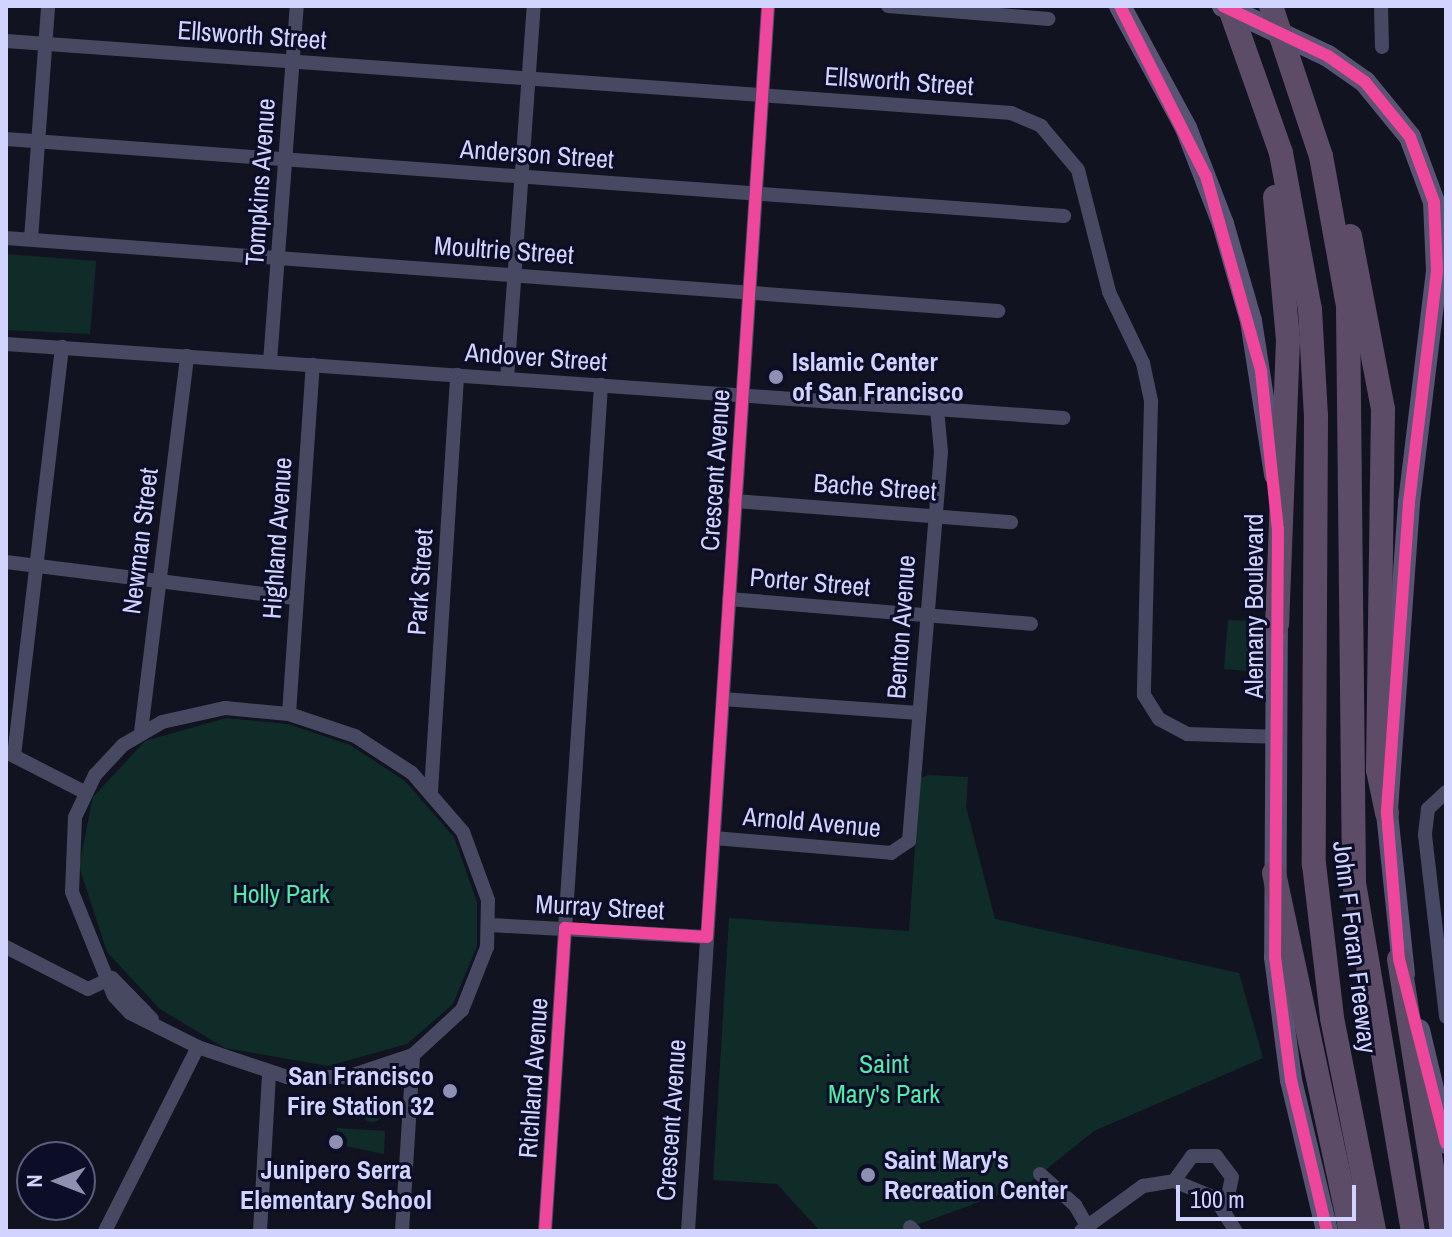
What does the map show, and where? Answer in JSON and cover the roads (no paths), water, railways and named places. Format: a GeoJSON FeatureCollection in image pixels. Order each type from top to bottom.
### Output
{"type":"FeatureCollection","features":[{"type":"Feature","properties":{"kind":"highway","name":"John F Foran Freeway"},"geometry":{"type":"LineString","coordinates":[[1271,6],[1314,132],[1341,255],[1353,357],[1356,908],[1413,1231]]}},
{"type":"Feature","properties":{"kind":"highway"},"geometry":{"type":"LineString","coordinates":[[1233,17],[1278,213],[1288,299],[1277,624]]}},
{"type":"Feature","properties":{"kind":"highway","name":"John F Foran Freeway"},"geometry":{"type":"LineString","coordinates":[[1233,17],[1281,153],[1310,309],[1314,864],[1332,1018],[1374,1231]]}},
{"type":"Feature","properties":{"kind":"highway"},"geometry":{"type":"LineString","coordinates":[[1314,132],[1362,272],[1383,409],[1378,770],[1387,813]]}},
{"type":"Feature","properties":{"kind":"highway"},"geometry":{"type":"LineString","coordinates":[[1274,873],[1351,1231]]}},
{"type":"Feature","properties":{"kind":"highway"},"geometry":{"type":"LineString","coordinates":[[1399,959],[1442,1231]]}},
{"type":"Feature","properties":{"kind":"main road","name":"Alemany Boulevard"},"geometry":{"type":"LineString","coordinates":[[1120,6],[1206,176],[1251,321],[1275,477],[1274,873],[1284,1040],[1327,1231]]}},
{"type":"Feature","properties":{"kind":"main road"},"geometry":{"type":"LineString","coordinates":[[1223,6],[1319,51],[1365,82],[1420,157],[1439,249],[1410,491],[1387,813],[1399,959],[1446,1143]]}},
{"type":"Feature","properties":{"kind":"street"},"geometry":{"type":"LineString","coordinates":[[31,239],[48,6]]}},
{"type":"Feature","properties":{"kind":"street","name":"Tompkins Avenue"},"geometry":{"type":"LineString","coordinates":[[270,362],[297,6]]}},
{"type":"Feature","properties":{"kind":"street"},"geometry":{"type":"LineString","coordinates":[[507,379],[534,6]]}},
{"type":"Feature","properties":{"kind":"street","name":"Crescent Avenue"},"geometry":{"type":"LineString","coordinates":[[688,1231],[768,6]]}},
{"type":"Feature","properties":{"kind":"street"},"geometry":{"type":"LineString","coordinates":[[888,6],[1048,19]]}},
{"type":"Feature","properties":{"kind":"street"},"geometry":{"type":"LineString","coordinates":[[1381,6],[1382,47]]}},
{"type":"Feature","properties":{"kind":"street","name":"Ellsworth Street"},"geometry":{"type":"LineString","coordinates":[[6,41],[1011,113],[1060,141],[1078,170],[1109,292],[1143,363],[1152,416],[1144,695],[1159,719],[1187,734],[1276,737]]}},
{"type":"Feature","properties":{"kind":"street","name":"Anderson Street"},"geometry":{"type":"LineString","coordinates":[[6,139],[1064,216]]}},
{"type":"Feature","properties":{"kind":"street","name":"Moultrie Street"},"geometry":{"type":"LineString","coordinates":[[6,238],[998,311]]}},
{"type":"Feature","properties":{"kind":"street","name":"Andover Street"},"geometry":{"type":"LineString","coordinates":[[6,344],[1063,418]]}},
{"type":"Feature","properties":{"kind":"street"},"geometry":{"type":"LineString","coordinates":[[62,347],[10,754],[84,792]]}},
{"type":"Feature","properties":{"kind":"street","name":"Newman Street"},"geometry":{"type":"LineString","coordinates":[[141,732],[187,356]]}},
{"type":"Feature","properties":{"kind":"street","name":"Highland Avenue"},"geometry":{"type":"LineString","coordinates":[[289,714],[313,365]]}},
{"type":"Feature","properties":{"kind":"street","name":"Park Street"},"geometry":{"type":"LineString","coordinates":[[431,791],[457,375]]}},
{"type":"Feature","properties":{"kind":"street","name":"Richland Avenue"},"geometry":{"type":"LineString","coordinates":[[545,1231],[601,385]]}},
{"type":"Feature","properties":{"kind":"street","name":"Benton Avenue"},"geometry":{"type":"LineString","coordinates":[[906,848],[933,515],[941,452],[937,409]]}},
{"type":"Feature","properties":{"kind":"street","name":"Bache Street"},"geometry":{"type":"LineString","coordinates":[[735,501],[1011,522]]}},
{"type":"Feature","properties":{"kind":"street"},"geometry":{"type":"LineString","coordinates":[[6,562],[297,598]]}},
{"type":"Feature","properties":{"kind":"street","name":"Porter Street"},"geometry":{"type":"LineString","coordinates":[[729,599],[1031,624]]}},
{"type":"Feature","properties":{"kind":"street"},"geometry":{"type":"LineString","coordinates":[[723,699],[919,713]]}},
{"type":"Feature","properties":{"kind":"street"},"geometry":{"type":"LineString","coordinates":[[225,708],[289,714],[355,736],[431,791],[474,854],[490,925],[473,990],[448,1026],[413,1055],[347,1077],[269,1073],[198,1047],[152,1019],[112,978],[72,892],[70,841],[84,792],[108,759],[141,732],[225,708]]}},
{"type":"Feature","properties":{"kind":"street"},"geometry":{"type":"LineString","coordinates":[[1446,792],[1434,800],[1426,822],[1446,1017]]}},
{"type":"Feature","properties":{"kind":"street","name":"Arnold Avenue"},"geometry":{"type":"LineString","coordinates":[[714,838],[891,853],[906,848]]}},
{"type":"Feature","properties":{"kind":"street","name":"Murray Street"},"geometry":{"type":"LineString","coordinates":[[490,925],[707,937]]}},
{"type":"Feature","properties":{"kind":"street"},"geometry":{"type":"LineString","coordinates":[[6,947],[88,989],[112,978]]}},
{"type":"Feature","properties":{"kind":"street"},"geometry":{"type":"LineString","coordinates":[[105,1231],[198,1047]]}},
{"type":"Feature","properties":{"kind":"street"},"geometry":{"type":"LineString","coordinates":[[402,1231],[413,1055]]}},
{"type":"Feature","properties":{"kind":"street"},"geometry":{"type":"LineString","coordinates":[[260,1231],[269,1073]]}},
{"type":"Feature","properties":{"kind":"street"},"geometry":{"type":"LineString","coordinates":[[1174,1181],[1192,1156],[1216,1156],[1232,1177],[1225,1209]]}},
{"type":"Feature","properties":{"kind":"street"},"geometry":{"type":"LineString","coordinates":[[1040,1174],[1087,1230],[1143,1186],[1174,1181],[1202,1190],[1225,1209],[1236,1231]]}},
{"type":"Feature","properties":{"kind":"place","name":"Islamic Center of San Francisco"},"geometry":{"type":"Point","coordinates":[776,377]}},
{"type":"Feature","properties":{"kind":"place","name":"San Francisco Fire Station 32"},"geometry":{"type":"Point","coordinates":[450,1091]}},
{"type":"Feature","properties":{"kind":"place","name":"Junipero Serra Elementary School"},"geometry":{"type":"Point","coordinates":[336,1142]}},
{"type":"Feature","properties":{"kind":"place","name":"Saint Mary's Recreation Center"},"geometry":{"type":"Point","coordinates":[868,1175]}},
{"type":"Feature","properties":{"kind":"park label","name":"Holly Park"},"geometry":{"type":"Point","coordinates":[281,894]}},
{"type":"Feature","properties":{"kind":"park label","name":"Saint Mary's Park"},"geometry":{"type":"Point","coordinates":[884,1079]}}]}
